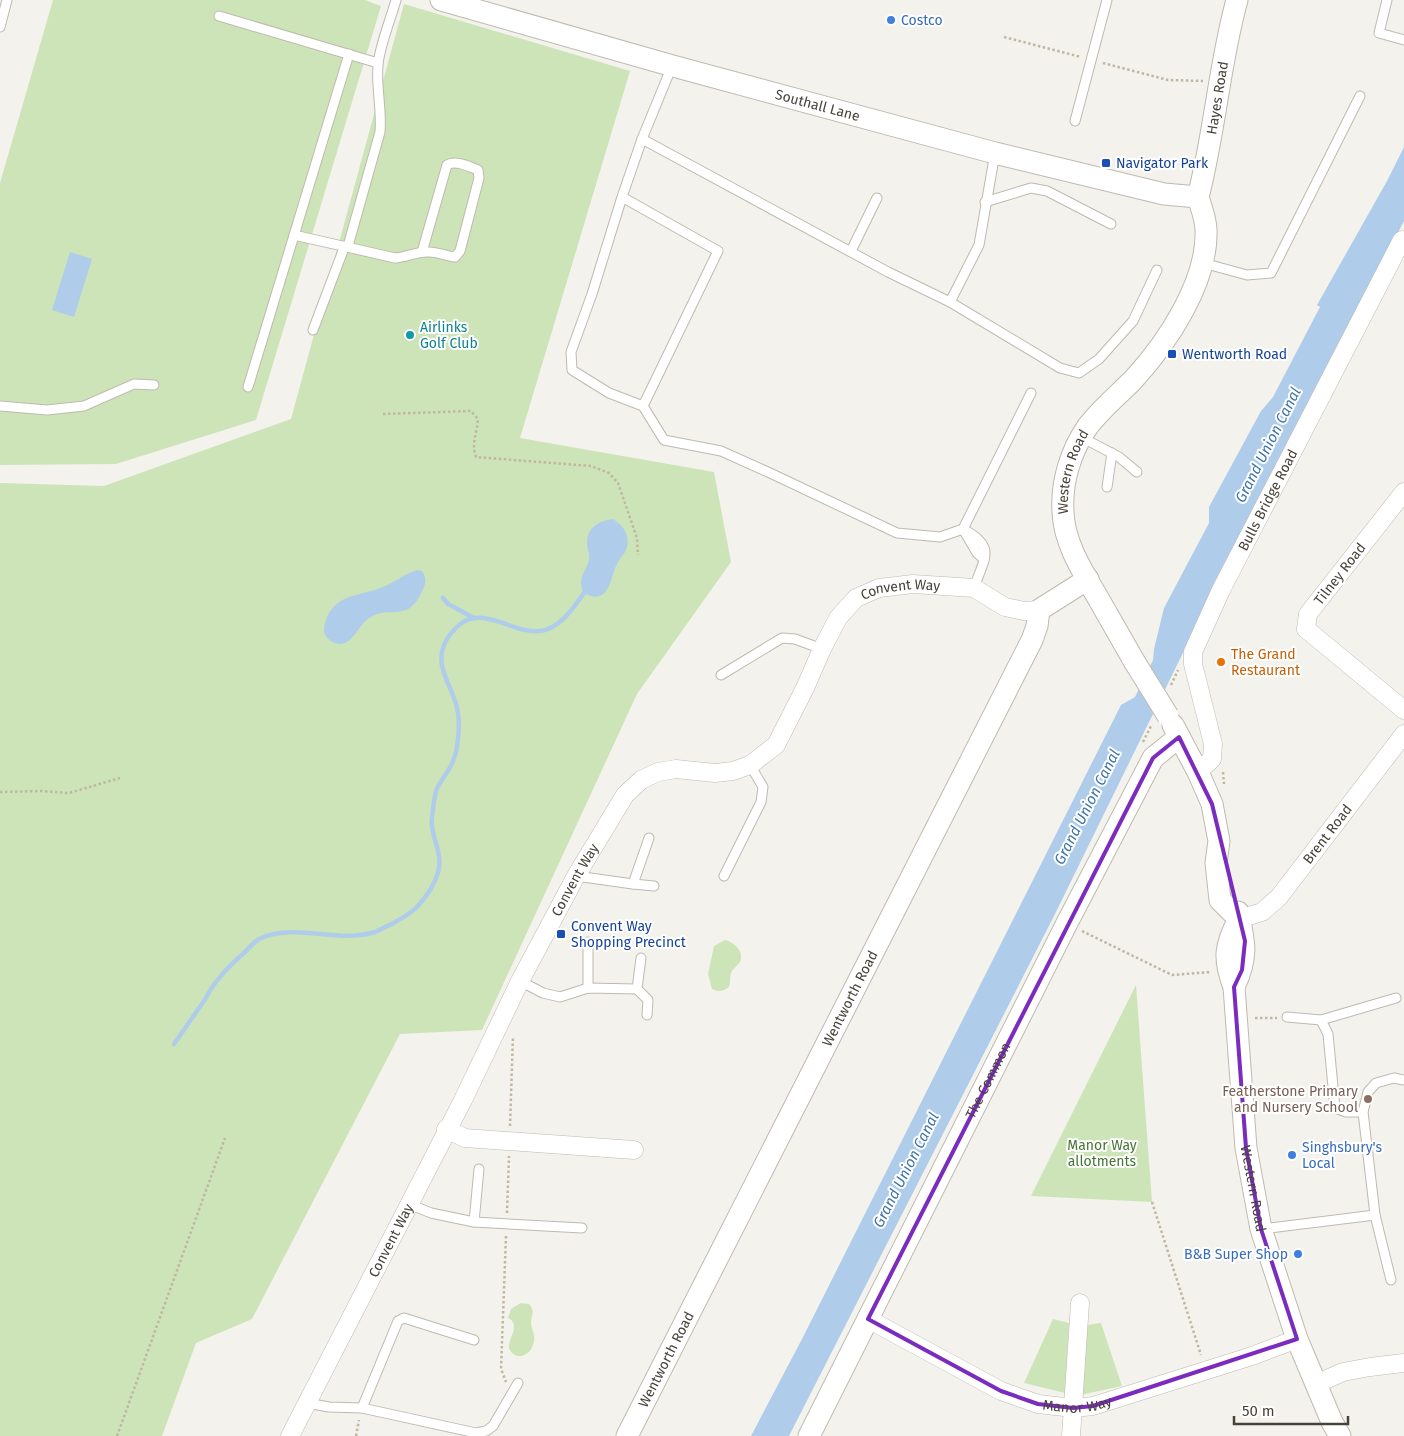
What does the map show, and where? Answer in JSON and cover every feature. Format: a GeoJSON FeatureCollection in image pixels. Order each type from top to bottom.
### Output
{"type":"FeatureCollection","features":[{"type":"Feature","properties":{"kind":"street","name":"Southall Lane"},"geometry":{"type":"LineString","coordinates":[[444,0],[672,66],[995,153],[1164,194],[1198,197]]}},
{"type":"Feature","properties":{"kind":"street","name":"Hayes Road"},"geometry":{"type":"LineString","coordinates":[[1198,197],[1207,164],[1219,81],[1237,0]]}},
{"type":"Feature","properties":{"kind":"street","name":"Western Road"},"geometry":{"type":"LineString","coordinates":[[1198,197],[1206,227],[1206,244],[1203,263],[1190,298],[1172,330],[1134,378],[1089,425],[1081,437],[1065,476],[1063,512],[1070,545],[1134,661],[1168,716],[1198,772],[1212,804],[1219,841],[1216,864],[1220,900],[1239,919],[1245,941],[1242,970],[1230,978],[1246,1148],[1261,1230],[1297,1339],[1340,1436]]}},
{"type":"Feature","properties":{"kind":"street","name":"Bulls Bridge Road"},"geometry":{"type":"LineString","coordinates":[[1198,772],[1212,759],[1213,744],[1193,664],[1193,652],[1222,590],[1403,239]]}},
{"type":"Feature","properties":{"kind":"street","name":"Tilney Road"},"geometry":{"type":"LineString","coordinates":[[1404,492],[1308,614],[1306,629],[1404,710]]}},
{"type":"Feature","properties":{"kind":"street"},"geometry":{"type":"LineString","coordinates":[[1039,610],[1088,579]]}},
{"type":"Feature","properties":{"kind":"street","name":"Convent Way"},"geometry":{"type":"LineString","coordinates":[[290,1436],[463,1100],[520,980],[576,876],[625,795],[641,780],[658,772],[676,769],[715,773],[733,771],[750,765],[776,745],[838,618],[856,598],[879,588],[913,584],[974,588],[1004,607],[1024,611],[1039,610]]}},
{"type":"Feature","properties":{"kind":"street","name":"Wentworth Road"},"geometry":{"type":"LineString","coordinates":[[627,1436],[1032,640],[1037,626],[1039,610]]}},
{"type":"Feature","properties":{"kind":"street","name":"Brent Road"},"geometry":{"type":"LineString","coordinates":[[1239,919],[1262,912],[1279,896],[1404,734]]}},
{"type":"Feature","properties":{"kind":"street","name":"The Common"},"geometry":{"type":"LineString","coordinates":[[809,1436],[1067,923],[1153,758],[1179,737]]}},
{"type":"Feature","properties":{"kind":"street"},"geometry":{"type":"LineString","coordinates":[[446,1130],[465,1138],[634,1150]]}},
{"type":"Feature","properties":{"kind":"street"},"geometry":{"type":"LineString","coordinates":[[1071,1436],[1080,1304]]}},
{"type":"Feature","properties":{"kind":"street","name":"Manor Way"},"geometry":{"type":"LineString","coordinates":[[868,1319],[1001,1391],[1038,1404],[1073,1408],[1093,1406],[1297,1339]]}},
{"type":"Feature","properties":{"kind":"street"},"geometry":{"type":"LineString","coordinates":[[1316,1384],[1343,1372],[1404,1363]]}},
{"type":"Feature","properties":{"kind":"lane"},"geometry":{"type":"LineString","coordinates":[[0,27],[7,0]]}},
{"type":"Feature","properties":{"kind":"lane"},"geometry":{"type":"LineString","coordinates":[[313,330],[344,248],[348,246],[380,132],[380,105],[377,93],[378,63],[396,0]]}},
{"type":"Feature","properties":{"kind":"lane"},"geometry":{"type":"LineString","coordinates":[[1075,121],[1107,0]]}},
{"type":"Feature","properties":{"kind":"lane"},"geometry":{"type":"LineString","coordinates":[[1387,0],[1378,33],[1404,40]]}},
{"type":"Feature","properties":{"kind":"lane"},"geometry":{"type":"LineString","coordinates":[[219,16],[378,63]]}},
{"type":"Feature","properties":{"kind":"lane"},"geometry":{"type":"LineString","coordinates":[[248,387],[349,54]]}},
{"type":"Feature","properties":{"kind":"lane"},"geometry":{"type":"LineString","coordinates":[[672,66],[642,138],[592,294],[571,352],[572,370],[609,392],[643,406],[664,440],[721,451],[897,533],[940,537],[963,529],[1031,393]]}},
{"type":"Feature","properties":{"kind":"lane"},"geometry":{"type":"LineString","coordinates":[[1203,263],[1247,276],[1271,273],[1360,96]]}},
{"type":"Feature","properties":{"kind":"lane"},"geometry":{"type":"LineString","coordinates":[[642,138],[851,251],[950,302],[1060,368],[1080,373],[1099,359],[1133,322],[1157,270]]}},
{"type":"Feature","properties":{"kind":"lane"},"geometry":{"type":"LineString","coordinates":[[950,302],[979,244],[995,153]]}},
{"type":"Feature","properties":{"kind":"lane"},"geometry":{"type":"LineString","coordinates":[[294,235],[395,258],[430,251],[455,257],[460,252],[479,178],[478,170],[451,162],[447,165],[422,252]]}},
{"type":"Feature","properties":{"kind":"lane"},"geometry":{"type":"LineString","coordinates":[[985,202],[1031,188],[1047,191],[1111,224]]}},
{"type":"Feature","properties":{"kind":"lane"},"geometry":{"type":"LineString","coordinates":[[622,197],[718,251],[643,406]]}},
{"type":"Feature","properties":{"kind":"lane"},"geometry":{"type":"LineString","coordinates":[[851,251],[877,198]]}},
{"type":"Feature","properties":{"kind":"lane"},"geometry":{"type":"LineString","coordinates":[[0,406],[47,410],[84,406],[134,384],[154,385]]}},
{"type":"Feature","properties":{"kind":"lane"},"geometry":{"type":"LineString","coordinates":[[1081,437],[1120,457],[1137,472]]}},
{"type":"Feature","properties":{"kind":"lane"},"geometry":{"type":"LineString","coordinates":[[1107,487],[1112,453]]}},
{"type":"Feature","properties":{"kind":"lane"},"geometry":{"type":"LineString","coordinates":[[963,529],[977,553],[984,559],[974,588]]}},
{"type":"Feature","properties":{"kind":"lane"},"geometry":{"type":"LineString","coordinates":[[721,675],[782,638],[795,639],[822,649]]}},
{"type":"Feature","properties":{"kind":"lane"},"geometry":{"type":"LineString","coordinates":[[724,876],[761,802],[763,787],[750,765]]}},
{"type":"Feature","properties":{"kind":"lane"},"geometry":{"type":"LineString","coordinates":[[633,884],[650,838]]}},
{"type":"Feature","properties":{"kind":"lane"},"geometry":{"type":"LineString","coordinates":[[576,876],[654,886]]}},
{"type":"Feature","properties":{"kind":"lane"},"geometry":{"type":"LineString","coordinates":[[588,942],[588,988]]}},
{"type":"Feature","properties":{"kind":"lane"},"geometry":{"type":"LineString","coordinates":[[637,989],[641,958]]}},
{"type":"Feature","properties":{"kind":"lane"},"geometry":{"type":"LineString","coordinates":[[520,980],[543,993],[560,996],[588,988],[637,989],[648,1000],[646,1015]]}},
{"type":"Feature","properties":{"kind":"lane"},"geometry":{"type":"LineString","coordinates":[[1287,1017],[1321,1020],[1396,998]]}},
{"type":"Feature","properties":{"kind":"lane"},"geometry":{"type":"LineString","coordinates":[[1321,1020],[1328,1034],[1335,1108],[1346,1112],[1363,1112]]}},
{"type":"Feature","properties":{"kind":"lane"},"geometry":{"type":"LineString","coordinates":[[1392,1280],[1375,1215],[1363,1112],[1368,1092],[1376,1083],[1394,1078],[1404,1080]]}},
{"type":"Feature","properties":{"kind":"lane"},"geometry":{"type":"LineString","coordinates":[[474,1222],[479,1169]]}},
{"type":"Feature","properties":{"kind":"lane"},"geometry":{"type":"LineString","coordinates":[[409,1204],[431,1214],[474,1222],[582,1228]]}},
{"type":"Feature","properties":{"kind":"lane"},"geometry":{"type":"LineString","coordinates":[[1261,1230],[1375,1215]]}},
{"type":"Feature","properties":{"kind":"lane"},"geometry":{"type":"LineString","coordinates":[[362,1408],[398,1321],[404,1318],[410,1319],[474,1340]]}},
{"type":"Feature","properties":{"kind":"lane"},"geometry":{"type":"LineString","coordinates":[[307,1403],[329,1407],[362,1408],[476,1433],[486,1431],[493,1426],[518,1383]]}},
{"type":"Feature","properties":{"kind":"path"},"geometry":{"type":"LineString","coordinates":[[1004,36],[1168,80],[1219,81]]}},
{"type":"Feature","properties":{"kind":"path"},"geometry":{"type":"LineString","coordinates":[[383,414],[471,411],[478,419],[477,431],[472,447],[476,457],[591,466],[609,473],[618,483],[637,538],[638,555]]}},
{"type":"Feature","properties":{"kind":"path"},"geometry":{"type":"LineString","coordinates":[[0,792],[41,791],[69,793],[120,778]]}},
{"type":"Feature","properties":{"kind":"path"},"geometry":{"type":"LineString","coordinates":[[1067,923],[1172,975],[1230,978]]}},
{"type":"Feature","properties":{"kind":"path"},"geometry":{"type":"LineString","coordinates":[[1254,1018],[1287,1017]]}},
{"type":"Feature","properties":{"kind":"path"},"geometry":{"type":"LineString","coordinates":[[502,1018],[513,1034],[501,1369],[511,1395]]}},
{"type":"Feature","properties":{"kind":"path"},"geometry":{"type":"LineString","coordinates":[[117,1436],[225,1138]]}},
{"type":"Feature","properties":{"kind":"path"},"geometry":{"type":"LineString","coordinates":[[1152,1202],[1206,1370]]}},
{"type":"Feature","properties":{"kind":"path"},"geometry":{"type":"LineString","coordinates":[[356,1436],[362,1408]]}},
{"type":"Feature","properties":{"kind":"highlighted area"},"geometry":{"type":"Polygon","coordinates":[[[1179,737],[1212,804],[1245,941],[1242,970],[1234,987],[1246,1148],[1261,1229],[1297,1339],[1093,1406],[1073,1408],[1038,1404],[1001,1391],[868,1319],[1153,758],[1179,737]]]}},
{"type":"Feature","properties":{"kind":"green space"},"geometry":{"type":"Polygon","coordinates":[[[53,0],[365,0],[381,6],[256,420],[116,464],[0,465],[0,183],[53,0]]]}},
{"type":"Feature","properties":{"kind":"green space"},"geometry":{"type":"Polygon","coordinates":[[[404,4],[630,71],[520,438],[714,472],[731,562],[637,694],[482,1030],[400,1034],[252,1319],[196,1343],[162,1436],[0,1436],[0,483],[104,486],[291,419],[404,4]]]}},
{"type":"Feature","properties":{"kind":"green space"},"geometry":{"type":"Polygon","coordinates":[[[725,940],[738,948],[741,958],[731,973],[729,987],[719,991],[712,989],[708,974],[714,946],[725,940]]]}},
{"type":"Feature","properties":{"kind":"green space","name":"Manor Way allotments"},"geometry":{"type":"Polygon","coordinates":[[[1136,985],[1152,1202],[1031,1196],[1136,985]]]}},
{"type":"Feature","properties":{"kind":"green space"},"geometry":{"type":"Polygon","coordinates":[[[521,1303],[529,1304],[532,1309],[531,1322],[534,1341],[530,1351],[525,1355],[519,1356],[509,1349],[514,1324],[508,1318],[511,1309],[521,1303]]]}},
{"type":"Feature","properties":{"kind":"green space"},"geometry":{"type":"Polygon","coordinates":[[[1053,1319],[1069,1323],[1065,1393],[1024,1383],[1053,1319]]]}},
{"type":"Feature","properties":{"kind":"green space"},"geometry":{"type":"Polygon","coordinates":[[[1101,1323],[1122,1386],[1080,1395],[1086,1325],[1101,1323]]]}},
{"type":"Feature","properties":{"kind":"water","name":"Grand Union Canal"},"geometry":{"type":"Polygon","coordinates":[[[1404,147],[1404,221],[1226,565],[1054,916],[789,1436],[751,1436],[802,1339],[1121,705],[1135,697],[1153,660],[1164,608],[1209,523],[1209,507],[1261,411],[1273,397],[1320,307],[1317,305],[1387,181],[1404,147]]]}},
{"type":"Feature","properties":{"kind":"water"},"geometry":{"type":"Polygon","coordinates":[[[70,252],[92,259],[74,317],[52,310],[70,252]]]}},
{"type":"Feature","properties":{"kind":"water"},"geometry":{"type":"Polygon","coordinates":[[[613,519],[621,525],[626,533],[627,547],[617,564],[607,590],[598,596],[592,596],[584,593],[581,583],[589,559],[587,545],[589,533],[599,523],[613,519]]]}},
{"type":"Feature","properties":{"kind":"water"},"geometry":{"type":"Polygon","coordinates":[[[417,570],[422,571],[425,576],[425,584],[416,602],[410,608],[403,611],[383,613],[368,619],[352,638],[345,643],[336,643],[326,637],[324,631],[325,624],[330,611],[342,600],[383,587],[417,570]]]}},
{"type":"Feature","properties":{"kind":"waterway"},"geometry":{"type":"LineString","coordinates":[[174,1044],[216,982],[259,939],[287,932],[346,936],[361,935],[375,932],[392,924],[417,907],[430,891],[438,872],[439,858],[432,824],[434,804],[436,791],[453,761],[458,737],[459,718],[456,704],[443,671],[442,654],[446,641],[457,627],[472,618],[491,619],[530,631],[547,629],[560,622],[584,593]]}},
{"type":"Feature","properties":{"kind":"waterway"},"geometry":{"type":"LineString","coordinates":[[443,598],[448,604],[474,618]]}},
{"type":"Feature","properties":{"kind":"place","name":"Costco"},"geometry":{"type":"Point","coordinates":[891,20]}},
{"type":"Feature","properties":{"kind":"place","name":"Navigator Park"},"geometry":{"type":"Point","coordinates":[1106,163]}},
{"type":"Feature","properties":{"kind":"place","name":"Airlinks Golf Club"},"geometry":{"type":"Point","coordinates":[410,335]}},
{"type":"Feature","properties":{"kind":"place","name":"Wentworth Road"},"geometry":{"type":"Point","coordinates":[1172,354]}},
{"type":"Feature","properties":{"kind":"place","name":"The Grand Restaurant"},"geometry":{"type":"Point","coordinates":[1221,662]}},
{"type":"Feature","properties":{"kind":"place","name":"Convent Way Shopping Precinct"},"geometry":{"type":"Point","coordinates":[561,934]}},
{"type":"Feature","properties":{"kind":"place","name":"Featherstone Primary and Nursery School"},"geometry":{"type":"Point","coordinates":[1368,1099]}},
{"type":"Feature","properties":{"kind":"place","name":"Singhsbury's Local"},"geometry":{"type":"Point","coordinates":[1292,1155]}},
{"type":"Feature","properties":{"kind":"place","name":"B&B Super Shop"},"geometry":{"type":"Point","coordinates":[1298,1254]}}]}
